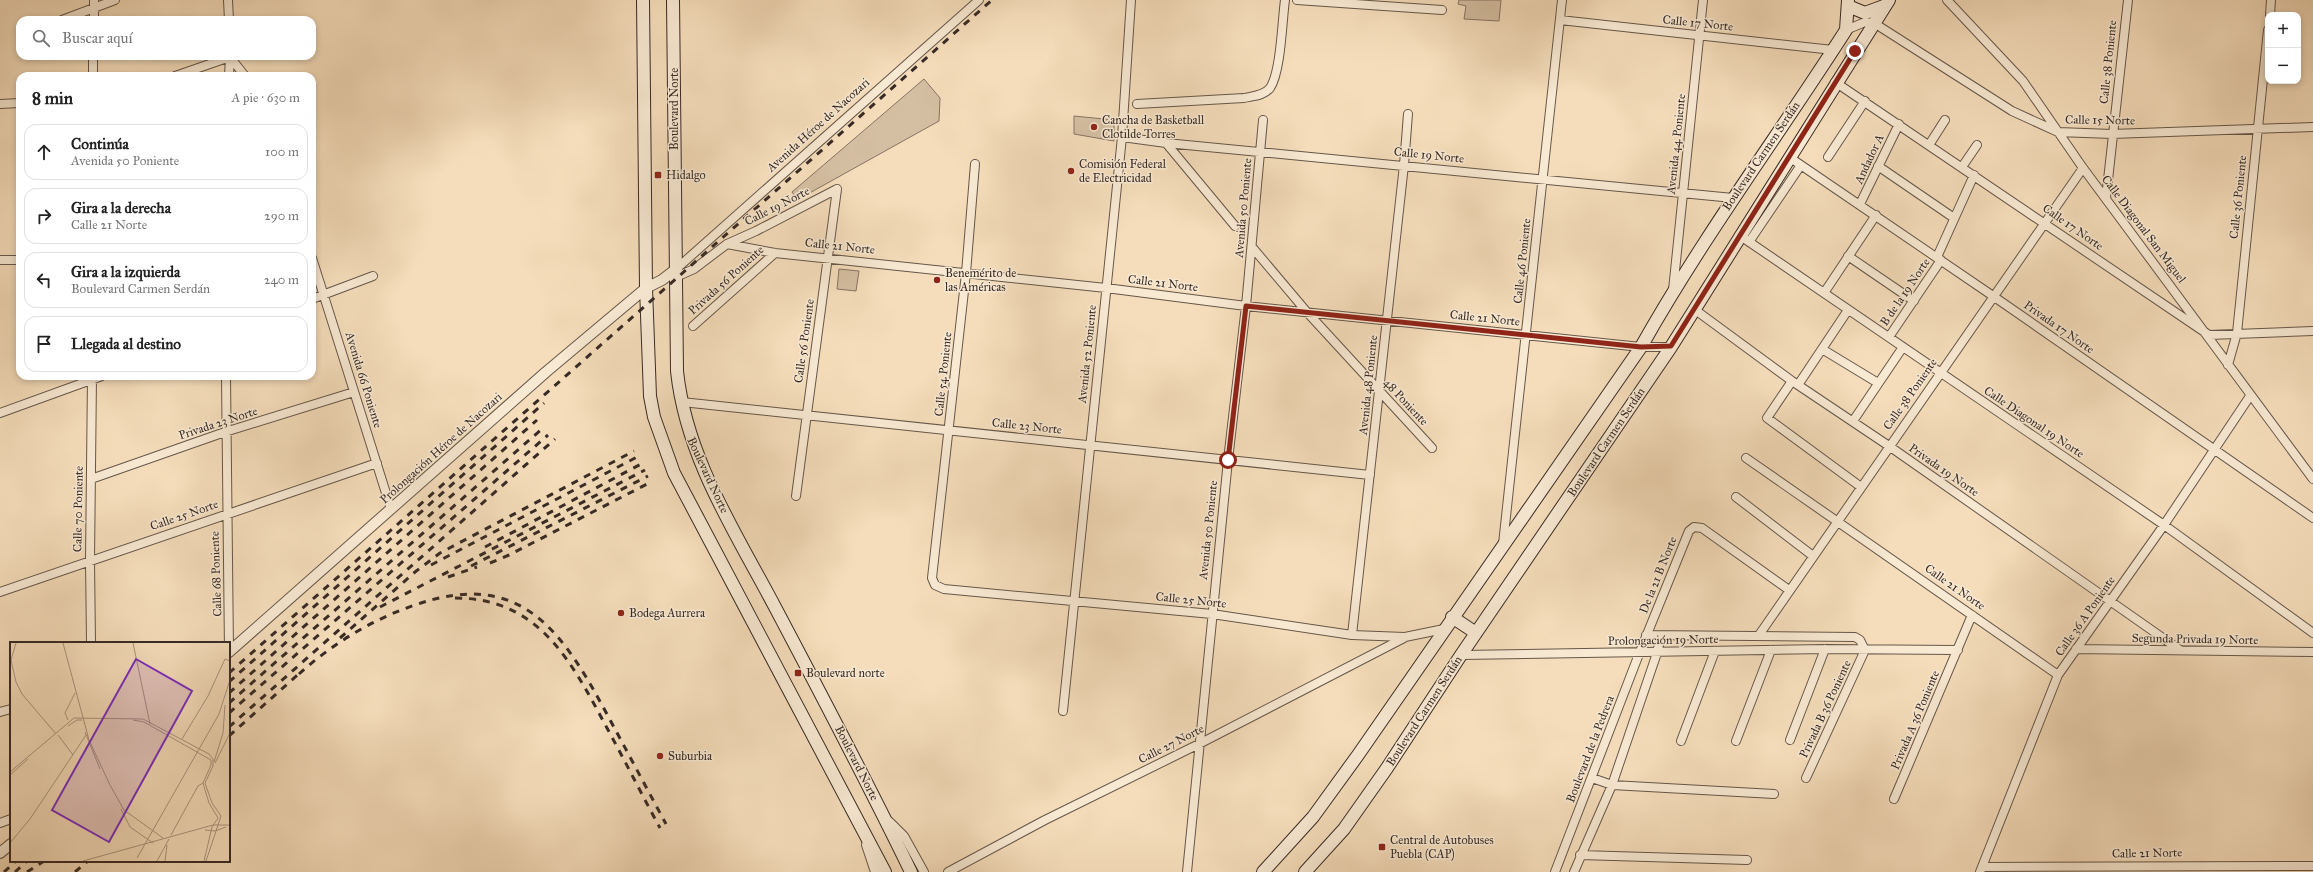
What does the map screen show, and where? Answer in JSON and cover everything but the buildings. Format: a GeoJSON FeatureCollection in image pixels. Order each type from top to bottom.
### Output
{"type":"FeatureCollection","features":[{"type":"Feature","properties":{"kind":"main road","name":"Boulevard Norte"},"geometry":{"type":"LineString","coordinates":[[643,0],[646,288],[650,396],[656,423],[674,473],[852,807],[885,872]]}},
{"type":"Feature","properties":{"kind":"main road","name":"Boulevard Norte"},"geometry":{"type":"LineString","coordinates":[[673,0],[677,371],[688,430],[713,489],[884,817],[911,872]]}},
{"type":"Feature","properties":{"kind":"main road"},"geometry":{"type":"LineString","coordinates":[[1846,30],[1848,3],[1865,13],[1887,3]]}},
{"type":"Feature","properties":{"kind":"main road","name":"Boulevard Carmen Serdán"},"geometry":{"type":"LineString","coordinates":[[1305,872],[1344,828],[1387,768],[1461,655],[1671,346],[1694,309],[1744,239],[1789,157],[1835,82],[1887,3]]}},
{"type":"Feature","properties":{"kind":"main road","name":"Boulevard Carmen Serdán"},"geometry":{"type":"LineString","coordinates":[[1263,872],[1313,817],[1452,617],[1502,548],[1641,347],[1673,290],[1846,30]]}},
{"type":"Feature","properties":{"kind":"main road"},"geometry":{"type":"LineString","coordinates":[[1452,617],[1476,633]]}},
{"type":"Feature","properties":{"kind":"street"},"geometry":{"type":"LineString","coordinates":[[70,16],[94,4],[115,0]]}},
{"type":"Feature","properties":{"kind":"street"},"geometry":{"type":"LineString","coordinates":[[228,0],[229,16]]}},
{"type":"Feature","properties":{"kind":"street","name":"Avenida Héroe de Nacozari"},"geometry":{"type":"LineString","coordinates":[[675,274],[979,0]]}},
{"type":"Feature","properties":{"kind":"street","name":"Avenida 52 Poniente"},"geometry":{"type":"LineString","coordinates":[[1063,711],[1122,137],[1130,0]]}},
{"type":"Feature","properties":{"kind":"street"},"geometry":{"type":"LineString","coordinates":[[1137,104],[1244,98],[1261,94],[1269,89],[1277,69],[1285,0]]}},
{"type":"Feature","properties":{"kind":"street"},"geometry":{"type":"LineString","coordinates":[[1298,0],[1442,10]]}},
{"type":"Feature","properties":{"kind":"street","name":"Calle 46 Poniente"},"geometry":{"type":"LineString","coordinates":[[1502,548],[1562,0]]}},
{"type":"Feature","properties":{"kind":"street","name":"Avenida 44 Poniente"},"geometry":{"type":"LineString","coordinates":[[1673,290],[1703,0]]}},
{"type":"Feature","properties":{"kind":"street","name":"Calle Diagonal San Miguel"},"geometry":{"type":"LineString","coordinates":[[1947,0],[2023,81],[2083,168],[2209,335],[2228,366],[2313,479]]}},
{"type":"Feature","properties":{"kind":"street","name":"Calle 38 Poniente"},"geometry":{"type":"LineString","coordinates":[[2106,198],[2128,0]]}},
{"type":"Feature","properties":{"kind":"street"},"geometry":{"type":"LineString","coordinates":[[2270,12],[2272,0]]}},
{"type":"Feature","properties":{"kind":"street"},"geometry":{"type":"LineString","coordinates":[[94,4],[94,16]]}},
{"type":"Feature","properties":{"kind":"street","name":"Calle 17 Norte"},"geometry":{"type":"LineString","coordinates":[[1560,20],[1833,50]]}},
{"type":"Feature","properties":{"kind":"street"},"geometry":{"type":"LineString","coordinates":[[1846,30],[1865,22],[1874,23]]}},
{"type":"Feature","properties":{"kind":"street","name":"Calle 15 Norte"},"geometry":{"type":"LineString","coordinates":[[1874,23],[2012,111],[2058,132],[2112,134],[2313,127]]}},
{"type":"Feature","properties":{"kind":"street","name":"Calle 36 Poniente"},"geometry":{"type":"LineString","coordinates":[[2228,366],[2237,332],[2266,48]]}},
{"type":"Feature","properties":{"kind":"street"},"geometry":{"type":"LineString","coordinates":[[93,60],[93,72]]}},
{"type":"Feature","properties":{"kind":"street"},"geometry":{"type":"LineString","coordinates":[[187,72],[221,60]]}},
{"type":"Feature","properties":{"kind":"street"},"geometry":{"type":"LineString","coordinates":[[229,72],[230,60]]}},
{"type":"Feature","properties":{"kind":"street"},"geometry":{"type":"LineString","coordinates":[[232,60],[242,72]]}},
{"type":"Feature","properties":{"kind":"street","name":"Calle 17 Norte"},"geometry":{"type":"LineString","coordinates":[[1835,82],[1974,174],[2209,335]]}},
{"type":"Feature","properties":{"kind":"street"},"geometry":{"type":"LineString","coordinates":[[1828,157],[1865,101]]}},
{"type":"Feature","properties":{"kind":"street"},"geometry":{"type":"LineString","coordinates":[[0,104],[16,103]]}},
{"type":"Feature","properties":{"kind":"street","name":"Avenida 48 Poniente"},"geometry":{"type":"LineString","coordinates":[[1352,635],[1404,165],[1408,114]]}},
{"type":"Feature","properties":{"kind":"street","name":"Avenida 50 Poniente"},"geometry":{"type":"LineString","coordinates":[[1187,872],[1228,460],[1252,247],[1263,120]]}},
{"type":"Feature","properties":{"kind":"street"},"geometry":{"type":"LineString","coordinates":[[1929,145],[1945,120]]}},
{"type":"Feature","properties":{"kind":"street","name":"Andador A"},"geometry":{"type":"LineString","coordinates":[[1860,204],[1898,124]]}},
{"type":"Feature","properties":{"kind":"street","name":"Calle 19 Norte"},"geometry":{"type":"LineString","coordinates":[[1122,137],[1166,143],[1733,198]]}},
{"type":"Feature","properties":{"kind":"street"},"geometry":{"type":"LineString","coordinates":[[1166,143],[1234,226]]}},
{"type":"Feature","properties":{"kind":"street"},"geometry":{"type":"LineString","coordinates":[[1962,167],[1977,145]]}},
{"type":"Feature","properties":{"kind":"street","name":"Privada 17 Norte"},"geometry":{"type":"LineString","coordinates":[[1789,157],[1939,258],[2214,451],[2313,518]]}},
{"type":"Feature","properties":{"kind":"street","name":"Calle 54 Poniente"},"geometry":{"type":"LineString","coordinates":[[935,585],[932,578],[966,273],[975,164]]}},
{"type":"Feature","properties":{"kind":"street"},"geometry":{"type":"LineString","coordinates":[[1744,239],[1801,165]]}},
{"type":"Feature","properties":{"kind":"street"},"geometry":{"type":"LineString","coordinates":[[1878,166],[1954,218]]}},
{"type":"Feature","properties":{"kind":"street","name":"Calle 38 Poniente"},"geometry":{"type":"LineString","coordinates":[[1759,635],[2044,222],[2083,168]]}},
{"type":"Feature","properties":{"kind":"street","name":"B de la 19 Norte"},"geometry":{"type":"LineString","coordinates":[[1889,337],[1914,301],[1939,258],[1954,218],[1974,174]]}},
{"type":"Feature","properties":{"kind":"street","name":"Calle 19 Norte"},"geometry":{"type":"LineString","coordinates":[[727,244],[756,231],[837,189]]}},
{"type":"Feature","properties":{"kind":"street","name":"Calle 56 Poniente"},"geometry":{"type":"LineString","coordinates":[[796,496],[837,189]]}},
{"type":"Feature","properties":{"kind":"street"},"geometry":{"type":"LineString","coordinates":[[1824,293],[1876,215]]}},
{"type":"Feature","properties":{"kind":"street","name":"Calle Diagonal 19 Norte"},"geometry":{"type":"LineString","coordinates":[[1744,239],[2164,525],[2313,633]]}},
{"type":"Feature","properties":{"kind":"street"},"geometry":{"type":"LineString","coordinates":[[675,274],[694,269],[727,244]]}},
{"type":"Feature","properties":{"kind":"street","name":"Calle 21 Norte"},"geometry":{"type":"LineString","coordinates":[[727,244],[775,253],[828,257],[1106,288],[1246,306],[1306,311],[1526,336],[1641,347],[1671,346]]}},
{"type":"Feature","properties":{"kind":"street","name":"48 Poniente"},"geometry":{"type":"LineString","coordinates":[[1252,247],[1306,311],[1432,448]]}},
{"type":"Feature","properties":{"kind":"street","name":"Privada 56 Poniente"},"geometry":{"type":"LineString","coordinates":[[693,326],[775,253]]}},
{"type":"Feature","properties":{"kind":"street"},"geometry":{"type":"LineString","coordinates":[[1848,256],[1914,301]]}},
{"type":"Feature","properties":{"kind":"street"},"geometry":{"type":"LineString","coordinates":[[0,260],[16,260]]}},
{"type":"Feature","properties":{"kind":"street","name":"Avenida 66 Poniente"},"geometry":{"type":"LineString","coordinates":[[316,269],[391,509]]}},
{"type":"Feature","properties":{"kind":"street","name":"Prolongación Héroe de Nacozari"},"geometry":{"type":"LineString","coordinates":[[230,651],[546,372],[646,288],[675,274]]}},
{"type":"Feature","properties":{"kind":"street"},"geometry":{"type":"LineString","coordinates":[[316,297],[373,276]]}},
{"type":"Feature","properties":{"kind":"street","name":"Privada 19 Norte"},"geometry":{"type":"LineString","coordinates":[[1694,309],[1795,383],[1853,421],[2180,650]]}},
{"type":"Feature","properties":{"kind":"street"},"geometry":{"type":"LineString","coordinates":[[1848,310],[1822,349],[1767,418],[1861,487]]}},
{"type":"Feature","properties":{"kind":"street"},"geometry":{"type":"LineString","coordinates":[[2209,335],[2237,332],[2313,331]]}},
{"type":"Feature","properties":{"kind":"street"},"geometry":{"type":"LineString","coordinates":[[1853,421],[1903,347]]}},
{"type":"Feature","properties":{"kind":"street"},"geometry":{"type":"LineString","coordinates":[[1822,349],[1878,384]]}},
{"type":"Feature","properties":{"kind":"street"},"geometry":{"type":"LineString","coordinates":[[0,413],[87,380]]}},
{"type":"Feature","properties":{"kind":"street","name":"Calle 70 Poniente"},"geometry":{"type":"LineString","coordinates":[[91,642],[90,479],[92,380]]}},
{"type":"Feature","properties":{"kind":"street","name":"Calle 68 Poniente"},"geometry":{"type":"LineString","coordinates":[[226,380],[225,432],[229,642]]}},
{"type":"Feature","properties":{"kind":"street","name":"Privada 23 Norte"},"geometry":{"type":"LineString","coordinates":[[90,479],[225,432],[354,392]]}},
{"type":"Feature","properties":{"kind":"street","name":"Calle 36 A Poniente"},"geometry":{"type":"LineString","coordinates":[[1981,870],[2058,675],[2164,525],[2250,396]]}},
{"type":"Feature","properties":{"kind":"street","name":"Calle 23 Norte"},"geometry":{"type":"LineString","coordinates":[[682,402],[807,414],[1370,475]]}},
{"type":"Feature","properties":{"kind":"street","name":"Calle 21 Norte"},"geometry":{"type":"LineString","coordinates":[[1746,458],[2058,675]]}},
{"type":"Feature","properties":{"kind":"street","name":"Calle 25 Norte"},"geometry":{"type":"LineString","coordinates":[[0,592],[377,463]]}},
{"type":"Feature","properties":{"kind":"street"},"geometry":{"type":"LineString","coordinates":[[1736,497],[1813,556]]}},
{"type":"Feature","properties":{"kind":"street","name":"De la 21 B Norte"},"geometry":{"type":"LineString","coordinates":[[1646,635],[1689,531],[1694,527],[1702,528],[1789,590]]}},
{"type":"Feature","properties":{"kind":"street","name":"Calle 25 Norte"},"geometry":{"type":"LineString","coordinates":[[935,585],[944,590],[1212,614],[1352,635],[1405,637],[1444,629]]}},
{"type":"Feature","properties":{"kind":"street","name":"Privada A 36 Poniente"},"geometry":{"type":"LineString","coordinates":[[1894,799],[1972,615]]}},
{"type":"Feature","properties":{"kind":"street","name":"Prolongación 19 Norte"},"geometry":{"type":"LineString","coordinates":[[1646,635],[1855,637],[1860,640],[1865,650]]}},
{"type":"Feature","properties":{"kind":"street","name":"Boulevard de la Pedrera"},"geometry":{"type":"LineString","coordinates":[[1555,872],[1646,635]]}},
{"type":"Feature","properties":{"kind":"street"},"geometry":{"type":"LineString","coordinates":[[1574,872],[1580,855],[1612,785],[1657,653],[1661,636]]}},
{"type":"Feature","properties":{"kind":"street","name":"Calle 27 Norte"},"geometry":{"type":"LineString","coordinates":[[948,872],[1045,820],[1200,744],[1405,637]]}},
{"type":"Feature","properties":{"kind":"street"},"geometry":{"type":"LineString","coordinates":[[1790,740],[1825,649]]}},
{"type":"Feature","properties":{"kind":"street","name":"Prolongación 19 Norte"},"geometry":{"type":"LineString","coordinates":[[1461,655],[1639,654],[1825,649],[1958,650]]}},
{"type":"Feature","properties":{"kind":"street"},"geometry":{"type":"LineString","coordinates":[[1736,740],[1771,650]]}},
{"type":"Feature","properties":{"kind":"street","name":"Privada B 36 Poniente"},"geometry":{"type":"LineString","coordinates":[[1806,778],[1865,650]]}},
{"type":"Feature","properties":{"kind":"street","name":"Segunda Privada 19 Norte"},"geometry":{"type":"LineString","coordinates":[[2076,650],[2313,652]]}},
{"type":"Feature","properties":{"kind":"street"},"geometry":{"type":"LineString","coordinates":[[1681,741],[1715,651]]}},
{"type":"Feature","properties":{"kind":"street"},"geometry":{"type":"LineString","coordinates":[[0,712],[10,709]]}},
{"type":"Feature","properties":{"kind":"street"},"geometry":{"type":"LineString","coordinates":[[1592,778],[1612,785],[1774,794]]}},
{"type":"Feature","properties":{"kind":"street","name":"Boulevard Norte"},"geometry":{"type":"LineString","coordinates":[[852,807],[876,872]]}},
{"type":"Feature","properties":{"kind":"street","name":"Boulevard Norte"},"geometry":{"type":"LineString","coordinates":[[884,817],[904,836],[924,872]]}},
{"type":"Feature","properties":{"kind":"street"},"geometry":{"type":"LineString","coordinates":[[0,823],[10,819]]}},
{"type":"Feature","properties":{"kind":"street"},"geometry":{"type":"LineString","coordinates":[[0,853],[10,845]]}},
{"type":"Feature","properties":{"kind":"street"},"geometry":{"type":"LineString","coordinates":[[1580,855],[1747,860]]}},
{"type":"Feature","properties":{"kind":"street","name":"Calle 21 Norte"},"geometry":{"type":"LineString","coordinates":[[1981,870],[2172,869],[2313,866]]}},
{"type":"Feature","properties":{"kind":"shaded area"},"geometry":{"type":"Polygon","coordinates":[[[1459,0],[1501,0],[1499,21],[1464,19],[1466,6],[1458,4],[1459,0]]]}},
{"type":"Feature","properties":{"kind":"shaded area"},"geometry":{"type":"Polygon","coordinates":[[[924,79],[940,98],[939,121],[797,200],[792,192],[924,79]]]}},
{"type":"Feature","properties":{"kind":"shaded area","name":"Cancha de Basketball Clotilde Torres"},"geometry":{"type":"Polygon","coordinates":[[[1074,116],[1114,120],[1114,141],[1074,134],[1074,116]]]}},
{"type":"Feature","properties":{"kind":"shaded area"},"geometry":{"type":"Polygon","coordinates":[[[839,269],[859,271],[856,291],[837,289],[839,269]]]}},
{"type":"Feature","properties":{"kind":"railway"},"geometry":{"type":"LineString","coordinates":[[230,672],[992,0]]}},
{"type":"Feature","properties":{"kind":"railway"},"geometry":{"type":"LineString","coordinates":[[230,681],[544,403]]}},
{"type":"Feature","properties":{"kind":"railway"},"geometry":{"type":"LineString","coordinates":[[230,692],[537,420]]}},
{"type":"Feature","properties":{"kind":"railway"},"geometry":{"type":"LineString","coordinates":[[230,702],[543,428]]}},
{"type":"Feature","properties":{"kind":"railway"},"geometry":{"type":"LineString","coordinates":[[230,712],[548,435]]}},
{"type":"Feature","properties":{"kind":"railway"},"geometry":{"type":"LineString","coordinates":[[230,726],[555,439]]}},
{"type":"Feature","properties":{"kind":"railway"},"geometry":{"type":"LineString","coordinates":[[340,638],[415,572],[440,553],[634,451]]}},
{"type":"Feature","properties":{"kind":"railway"},"geometry":{"type":"LineString","coordinates":[[431,565],[637,457]]}},
{"type":"Feature","properties":{"kind":"railway"},"geometry":{"type":"LineString","coordinates":[[485,547],[641,464]]}},
{"type":"Feature","properties":{"kind":"railway"},"geometry":{"type":"LineString","coordinates":[[380,607],[645,470]]}},
{"type":"Feature","properties":{"kind":"railway"},"geometry":{"type":"LineString","coordinates":[[471,566],[648,476]]}},
{"type":"Feature","properties":{"kind":"railway"},"geometry":{"type":"LineString","coordinates":[[490,563],[509,555],[651,482]]}},
{"type":"Feature","properties":{"kind":"railway"},"geometry":{"type":"LineString","coordinates":[[448,577],[477,567]]}},
{"type":"Feature","properties":{"kind":"railway"},"geometry":{"type":"LineString","coordinates":[[299,674],[339,643],[369,625],[384,617],[415,605],[452,596],[485,595],[512,602],[536,616],[556,635],[575,660],[592,687],[666,824]]}},
{"type":"Feature","properties":{"kind":"railway"},"geometry":{"type":"LineString","coordinates":[[455,598],[484,601],[510,609],[531,622],[550,639],[566,658],[594,704],[660,828]]}},
{"type":"Feature","properties":{"kind":"railway"},"geometry":{"type":"LineString","coordinates":[[230,735],[302,671]]}},
{"type":"Feature","properties":{"kind":"railway"},"geometry":{"type":"LineString","coordinates":[[4,872],[15,862]]}},
{"type":"Feature","properties":{"kind":"railway"},"geometry":{"type":"LineString","coordinates":[[15,872],[26,862]]}},
{"type":"Feature","properties":{"kind":"railway"},"geometry":{"type":"LineString","coordinates":[[27,872],[42,862]]}},
{"type":"Feature","properties":{"kind":"railway"},"geometry":{"type":"LineString","coordinates":[[75,872],[87,862]]}},
{"type":"Feature","properties":{"kind":"place","name":"Cancha de Basketball Clotilde Torres"},"geometry":{"type":"Point","coordinates":[1094,127]}},
{"type":"Feature","properties":{"kind":"place","name":"Comisión Federal de Electricidad"},"geometry":{"type":"Point","coordinates":[1071,171]}},
{"type":"Feature","properties":{"kind":"place","name":"Hidalgo"},"geometry":{"type":"Point","coordinates":[658,175]}},
{"type":"Feature","properties":{"kind":"place","name":"Benemérito de las Américas"},"geometry":{"type":"Point","coordinates":[937,280]}},
{"type":"Feature","properties":{"kind":"place","name":"Bodega Aurrera"},"geometry":{"type":"Point","coordinates":[621,613]}},
{"type":"Feature","properties":{"kind":"place","name":"Boulevard norte"},"geometry":{"type":"Point","coordinates":[798,673]}},
{"type":"Feature","properties":{"kind":"place","name":"Suburbia"},"geometry":{"type":"Point","coordinates":[660,756]}},
{"type":"Feature","properties":{"kind":"place","name":"Central de Autobuses Puebla (CAP)"},"geometry":{"type":"Point","coordinates":[1382,847]}},
{"type":"Feature","properties":{"kind":"route"},"geometry":{"type":"LineString","coordinates":[[1228,460],[1246,306],[1306,311],[1526,336],[1641,347],[1671,346],[1855,51]]}}]}
